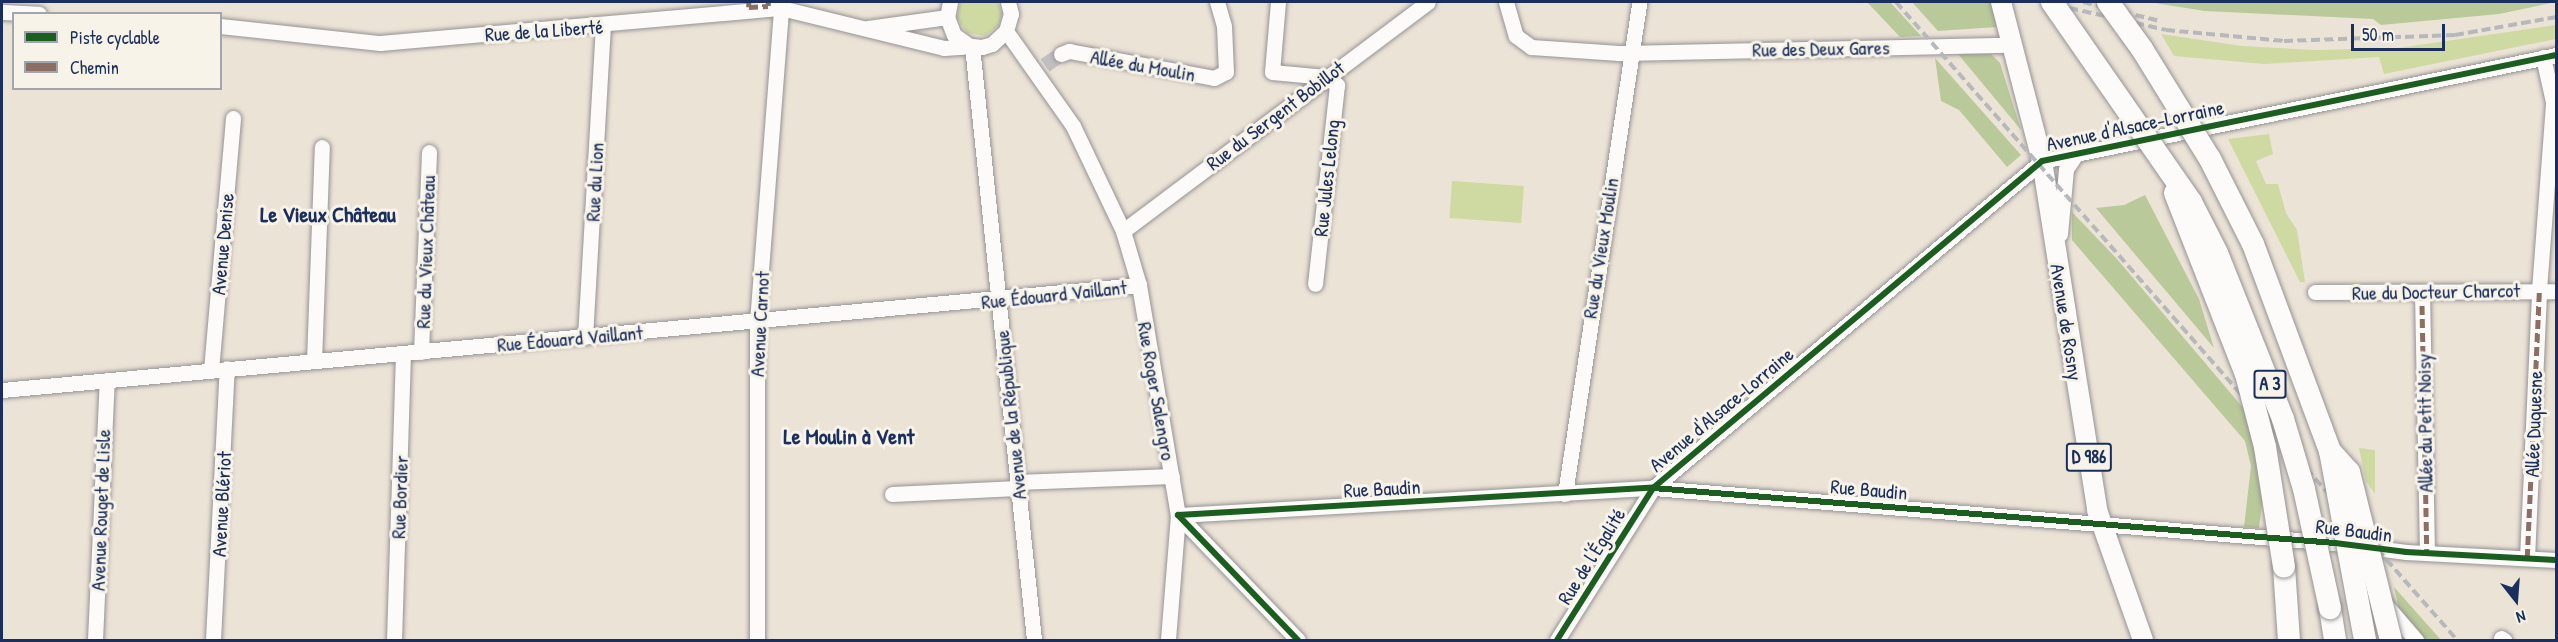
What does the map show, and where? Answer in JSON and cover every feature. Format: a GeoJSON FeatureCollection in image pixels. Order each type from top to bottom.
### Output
{"type":"FeatureCollection","features":[{"type":"Feature","properties":{"kind":"highway","name":"A 3"},"geometry":{"type":"LineString","coordinates":[[2052,2],[2103,70],[2170,177],[2191,202],[2217,253],[2283,419],[2320,560],[2335,640]]}},
{"type":"Feature","properties":{"kind":"highway","name":"A 3"},"geometry":{"type":"LineString","coordinates":[[2108,2],[2142,49],[2210,159],[2253,244],[2330,451],[2365,640]]}},
{"type":"Feature","properties":{"kind":"highway"},"geometry":{"type":"LineString","coordinates":[[2170,177],[2184,222],[2221,305],[2246,374],[2265,447],[2284,567],[2289,640]]}},
{"type":"Feature","properties":{"kind":"highway"},"geometry":{"type":"LineString","coordinates":[[2330,451],[2349,472],[2391,640]]}},
{"type":"Feature","properties":{"kind":"main road","name":"Avenue de Rosny"},"geometry":{"type":"LineString","coordinates":[[2001,2],[2042,161],[2102,526],[2143,640]]}},
{"type":"Feature","properties":{"kind":"street"},"geometry":{"type":"LineString","coordinates":[[950,2],[947,17],[954,35],[971,46]]}},
{"type":"Feature","properties":{"kind":"street"},"geometry":{"type":"LineString","coordinates":[[1006,32],[1011,14],[1008,2]]}},
{"type":"Feature","properties":{"kind":"street","name":"Allée du Moulin"},"geometry":{"type":"LineString","coordinates":[[1061,54],[1069,51],[1214,78],[1226,72],[1224,26],[1217,2]]}},
{"type":"Feature","properties":{"kind":"street"},"geometry":{"type":"LineString","coordinates":[[1278,2],[1272,72],[1326,77]]}},
{"type":"Feature","properties":{"kind":"street","name":"Rue du Sergent Bobillot"},"geometry":{"type":"LineString","coordinates":[[1123,231],[1428,2]]}},
{"type":"Feature","properties":{"kind":"street"},"geometry":{"type":"LineString","coordinates":[[1506,2],[1516,36],[1531,47],[1631,52]]}},
{"type":"Feature","properties":{"kind":"street","name":"Rue du Vieux Moulin"},"geometry":{"type":"LineString","coordinates":[[1565,494],[1639,2]]}},
{"type":"Feature","properties":{"kind":"street","name":"Rue de la Liberté"},"geometry":{"type":"LineString","coordinates":[[222,26],[380,43],[738,14],[747,4],[772,5],[944,48],[992,44],[1006,32]]}},
{"type":"Feature","properties":{"kind":"street","name":"Avenue Carnot"},"geometry":{"type":"LineString","coordinates":[[757,640],[757,322],[772,5]]}},
{"type":"Feature","properties":{"kind":"street","name":"Rue de la Liberté"},"geometry":{"type":"LineString","coordinates":[[865,28],[947,17]]}},
{"type":"Feature","properties":{"kind":"street","name":"Rue du Lion"},"geometry":{"type":"LineString","coordinates":[[585,337],[603,26]]}},
{"type":"Feature","properties":{"kind":"street","name":"Rue Roger Salengro"},"geometry":{"type":"LineString","coordinates":[[1006,32],[1040,68],[1073,126],[1123,231],[1139,285],[1179,515],[1168,640]]}},
{"type":"Feature","properties":{"kind":"street","name":"Rue des Deux Gares"},"geometry":{"type":"LineString","coordinates":[[1631,52],[2012,45]]}},
{"type":"Feature","properties":{"kind":"street","name":"Avenue de la République"},"geometry":{"type":"LineString","coordinates":[[971,46],[1034,640]]}},
{"type":"Feature","properties":{"kind":"street","name":"Avenue d'Alsace-Lorraine"},"geometry":{"type":"LineString","coordinates":[[1653,488],[2042,161],[2550,56]]}},
{"type":"Feature","properties":{"kind":"street","name":"Allée Duquesne"},"geometry":{"type":"LineString","coordinates":[[2527,558],[2539,290],[2551,207],[2555,102],[2550,56]]}},
{"type":"Feature","properties":{"kind":"street","name":"Rue Jules Lelong"},"geometry":{"type":"LineString","coordinates":[[1315,284],[1337,85],[1326,77]]}},
{"type":"Feature","properties":{"kind":"street","name":"Avenue Denise"},"geometry":{"type":"LineString","coordinates":[[211,370],[233,117]]}},
{"type":"Feature","properties":{"kind":"street"},"geometry":{"type":"LineString","coordinates":[[314,361],[322,147]]}},
{"type":"Feature","properties":{"kind":"street","name":"Rue du Vieux Château"},"geometry":{"type":"LineString","coordinates":[[421,352],[429,152]]}},
{"type":"Feature","properties":{"kind":"street"},"geometry":{"type":"LineString","coordinates":[[2059,267],[2061,194],[2066,169],[2076,154]]}},
{"type":"Feature","properties":{"kind":"street","name":"Rue Édouard Vaillant"},"geometry":{"type":"LineString","coordinates":[[2,392],[227,368],[757,322],[1139,285]]}},
{"type":"Feature","properties":{"kind":"street","name":"Rue du Docteur Charcot"},"geometry":{"type":"LineString","coordinates":[[2315,292],[2556,291]]}},
{"type":"Feature","properties":{"kind":"street","name":"Allée du Petit Noisy"},"geometry":{"type":"LineString","coordinates":[[2422,292],[2427,553]]}},
{"type":"Feature","properties":{"kind":"street","name":"Rue Bordier"},"geometry":{"type":"LineString","coordinates":[[394,640],[403,354]]}},
{"type":"Feature","properties":{"kind":"street","name":"Avenue Blériot"},"geometry":{"type":"LineString","coordinates":[[213,640],[227,368]]}},
{"type":"Feature","properties":{"kind":"street","name":"Avenue Rouget de Lisle"},"geometry":{"type":"LineString","coordinates":[[95,640],[107,380]]}},
{"type":"Feature","properties":{"kind":"street"},"geometry":{"type":"LineString","coordinates":[[892,494],[1172,476]]}},
{"type":"Feature","properties":{"kind":"street","name":"Rue Baudin"},"geometry":{"type":"LineString","coordinates":[[1179,515],[1653,488],[2335,543],[2427,553],[2556,560]]}},
{"type":"Feature","properties":{"kind":"street","name":"Rue de l'Égalité"},"geometry":{"type":"LineString","coordinates":[[1557,640],[1653,488]]}},
{"type":"Feature","properties":{"kind":"street"},"geometry":{"type":"LineString","coordinates":[[1179,515],[1298,640]]}},
{"type":"Feature","properties":{"kind":"street"},"geometry":{"type":"LineString","coordinates":[[2335,543],[2416,640]]}},
{"type":"Feature","properties":{"kind":"green space"},"geometry":{"type":"Polygon","coordinates":[[[960,2],[998,2],[1002,14],[999,25],[985,36],[967,33],[957,18],[960,2]]]}},
{"type":"Feature","properties":{"kind":"green space"},"geometry":{"type":"Polygon","coordinates":[[[1867,2],[1890,2],[1921,36],[1900,37],[1867,2]]]}},
{"type":"Feature","properties":{"kind":"green space"},"geometry":{"type":"Polygon","coordinates":[[[1912,2],[1991,2],[1997,27],[1938,31],[1912,2]]]}},
{"type":"Feature","properties":{"kind":"green space"},"geometry":{"type":"Polygon","coordinates":[[[2148,2],[2556,2],[2499,14],[2381,25],[2373,19],[2205,11],[2148,2]]]}},
{"type":"Feature","properties":{"kind":"green space"},"geometry":{"type":"Polygon","coordinates":[[[2556,25],[2556,39],[2384,74],[2379,57],[2264,64],[2174,56],[2161,34],[2242,46],[2316,50],[2398,48],[2556,25]]]}},
{"type":"Feature","properties":{"kind":"green space"},"geometry":{"type":"Polygon","coordinates":[[[1958,54],[1991,54],[2000,63],[2021,130],[1958,54]]]}},
{"type":"Feature","properties":{"kind":"green space"},"geometry":{"type":"Polygon","coordinates":[[[1935,58],[2021,155],[2007,167],[1959,110],[1941,101],[1935,58]]]}},
{"type":"Feature","properties":{"kind":"green space"},"geometry":{"type":"Polygon","coordinates":[[[2269,134],[2273,154],[2256,161],[2266,184],[2278,184],[2286,213],[2297,230],[2305,282],[2300,282],[2228,139],[2269,134]]]}},
{"type":"Feature","properties":{"kind":"green space"},"geometry":{"type":"Polygon","coordinates":[[[1452,181],[1524,186],[1521,223],[1449,218],[1452,181]]]}},
{"type":"Feature","properties":{"kind":"green space"},"geometry":{"type":"Polygon","coordinates":[[[2145,195],[2199,299],[2214,348],[2096,208],[2124,205],[2145,195]]]}},
{"type":"Feature","properties":{"kind":"green space"},"geometry":{"type":"Polygon","coordinates":[[[2072,212],[2117,259],[2250,416],[2265,479],[2259,528],[2244,527],[2251,466],[2245,441],[2072,240],[2072,212]]]}},
{"type":"Feature","properties":{"kind":"green space"},"geometry":{"type":"Polygon","coordinates":[[[2359,448],[2375,450],[2375,494],[2366,481],[2359,448]]]}},
{"type":"Feature","properties":{"kind":"green space"},"geometry":{"type":"Polygon","coordinates":[[[2394,587],[2441,640],[2418,640],[2402,622],[2394,587]]]}},
{"type":"Feature","properties":{"kind":"tunnel"},"geometry":{"type":"LineString","coordinates":[[1045,65],[1061,54]]}},
{"type":"Feature","properties":{"kind":"railway"},"geometry":{"type":"LineString","coordinates":[[1896,2],[2457,640]]}},
{"type":"Feature","properties":{"kind":"railway"},"geometry":{"type":"LineString","coordinates":[[2043,2],[2166,30],[2284,41],[2455,35],[2556,17]]}},
{"type":"Feature","properties":{"kind":"railway"},"geometry":{"type":"LineString","coordinates":[[2083,2],[2160,21]]}},
{"type":"Feature","properties":{"kind":"marked path"},"geometry":{"type":"LineString","coordinates":[[749,2],[749,7],[768,6],[768,2]]}},
{"type":"Feature","properties":{"kind":"marked path"},"geometry":{"type":"LineString","coordinates":[[2527,558],[2539,290]]}},
{"type":"Feature","properties":{"kind":"marked path"},"geometry":{"type":"LineString","coordinates":[[2422,292],[2427,553]]}},
{"type":"Feature","properties":{"kind":"cycle path"},"geometry":{"type":"LineString","coordinates":[[1557,640],[1653,488],[2042,161],[2556,55]]}},
{"type":"Feature","properties":{"kind":"cycle path"},"geometry":{"type":"LineString","coordinates":[[1178,515],[1653,488],[2335,543],[2406,552],[2556,560]]}},
{"type":"Feature","properties":{"kind":"cycle path"},"geometry":{"type":"LineString","coordinates":[[1178,515],[1298,640]]}},
{"type":"Feature","properties":{"kind":"district","name":"Le Vieux Château"},"geometry":{"type":"Point","coordinates":[328,215]}},
{"type":"Feature","properties":{"kind":"district","name":"Le Moulin à Vent"},"geometry":{"type":"Point","coordinates":[849,437]}}]}
